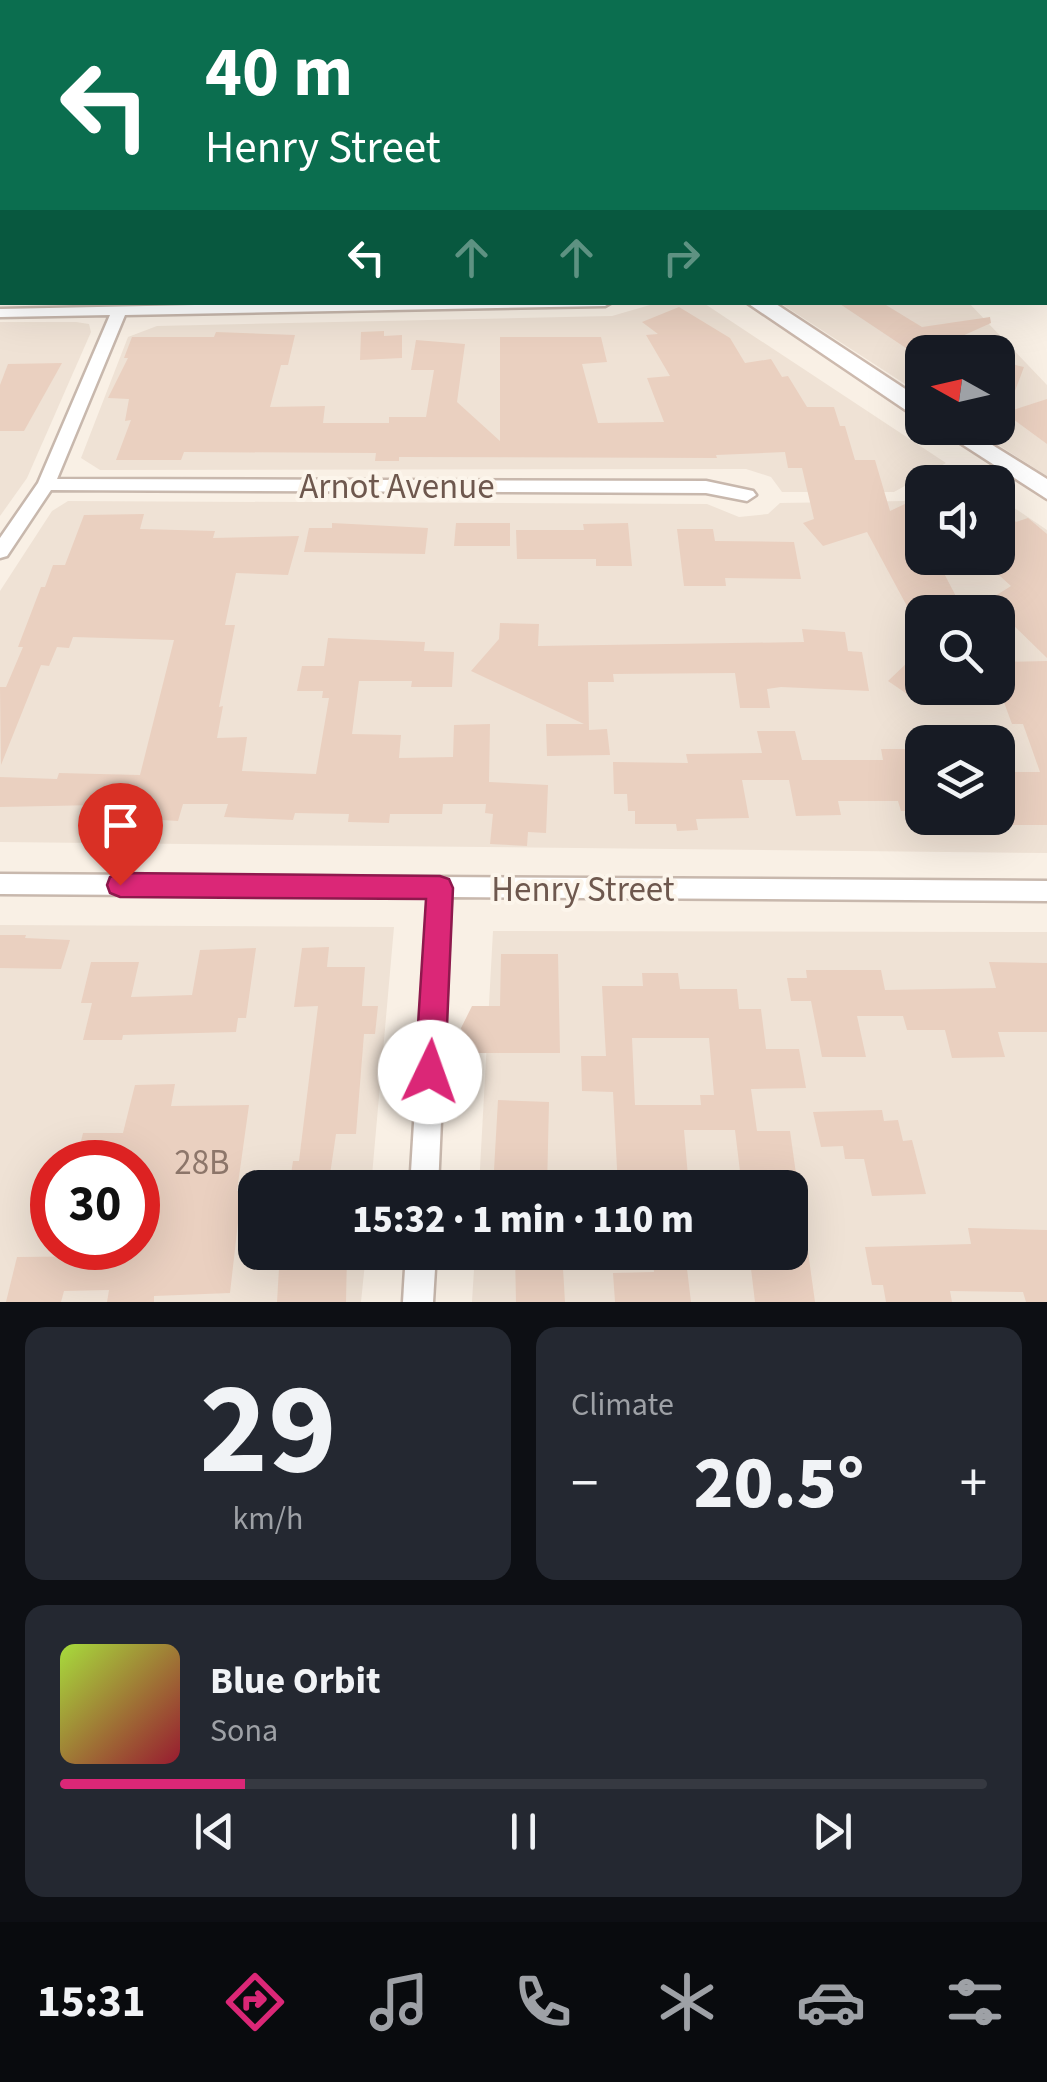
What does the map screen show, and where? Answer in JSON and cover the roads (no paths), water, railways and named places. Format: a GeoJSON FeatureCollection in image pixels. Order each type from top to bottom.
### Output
{"type":"FeatureCollection","features":[{"type":"Feature","properties":{"kind":"main road"},"geometry":{"type":"LineString","coordinates":[[762,305],[905,399]]}},
{"type":"Feature","properties":{"kind":"main road"},"geometry":{"type":"LineString","coordinates":[[975,445],[1047,491]]}},
{"type":"Feature","properties":{"kind":"street"},"geometry":{"type":"LineString","coordinates":[[0,314],[483,305]]}},
{"type":"Feature","properties":{"kind":"street"},"geometry":{"type":"LineString","coordinates":[[0,552],[46,484],[118,314]]}},
{"type":"Feature","properties":{"kind":"street","name":"Arnot Avenue"},"geometry":{"type":"LineString","coordinates":[[46,484],[706,487],[747,495]]}},
{"type":"Feature","properties":{"kind":"street","name":"Henry Street"},"geometry":{"type":"LineString","coordinates":[[0,884],[1047,891]]}},
{"type":"Feature","properties":{"kind":"street"},"geometry":{"type":"LineString","coordinates":[[425,1170],[440,888]]}},
{"type":"Feature","properties":{"kind":"street"},"geometry":{"type":"LineString","coordinates":[[418,1302],[419,1270]]}}]}
